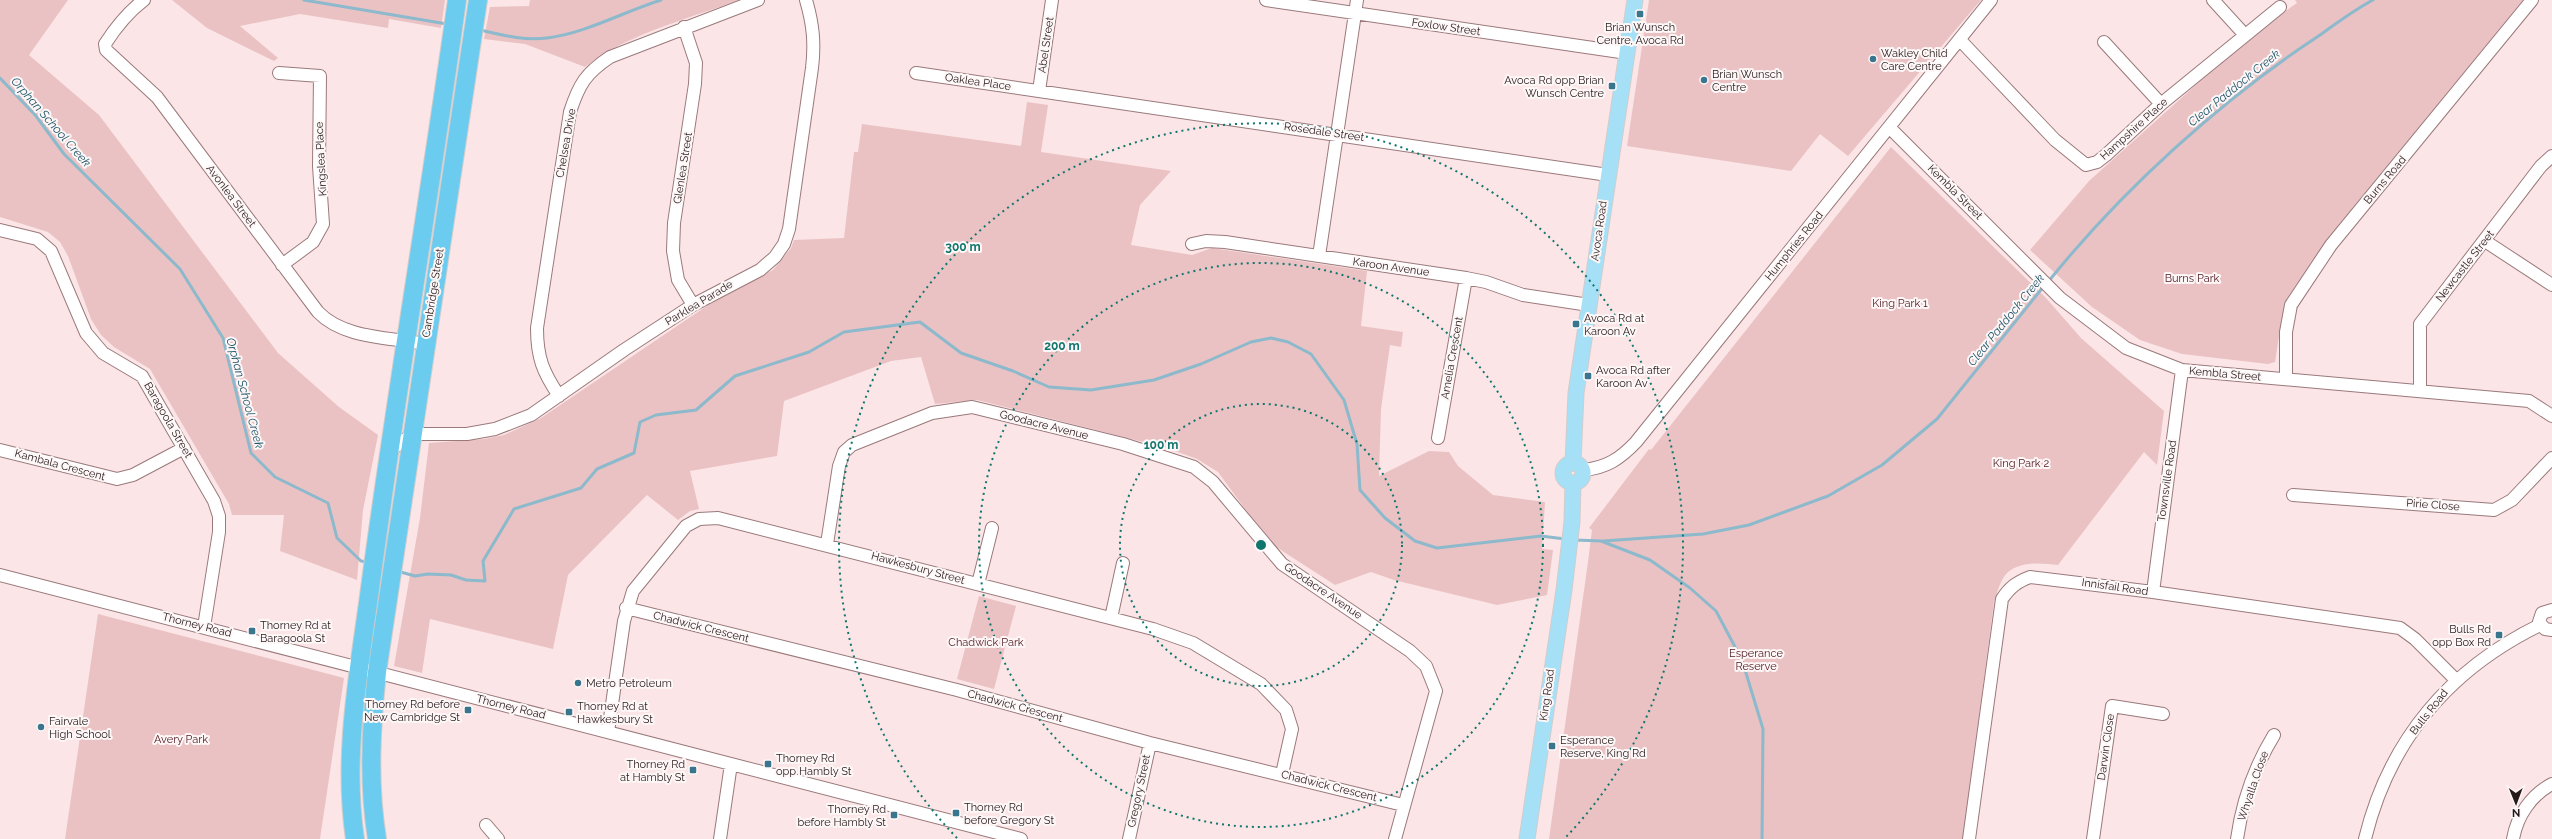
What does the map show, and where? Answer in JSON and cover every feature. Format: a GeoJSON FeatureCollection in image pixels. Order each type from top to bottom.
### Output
{"type":"FeatureCollection","features":[{"type":"Feature","properties":{"kind":"highway","name":"Cambridge Street"},"geometry":{"type":"LineString","coordinates":[[377,839],[372,796],[370,757],[377,672],[414,434],[425,344],[478,0]]}},
{"type":"Feature","properties":{"kind":"highway","name":"Cambridge Street"},"geometry":{"type":"LineString","coordinates":[[355,839],[350,788],[350,745],[359,668],[405,340],[456,7]]}},
{"type":"Feature","properties":{"kind":"main road","name":"Avoca Road"},"geometry":{"type":"LineString","coordinates":[[1569,551],[1572,522],[1573,483],[1567,480],[1563,471],[1567,466],[1578,467],[1576,393],[1635,0]]}},
{"type":"Feature","properties":{"kind":"main road","name":"King Road"},"geometry":{"type":"LineString","coordinates":[[1528,839],[1569,551]]}},
{"type":"Feature","properties":{"kind":"street","name":"Avonlea Street"},"geometry":{"type":"LineString","coordinates":[[144,0],[131,10],[112,34],[105,44],[106,50],[157,97],[318,312],[332,324],[348,331],[425,344]]}},
{"type":"Feature","properties":{"kind":"street","name":"Chelsea Drive"},"geometry":{"type":"LineString","coordinates":[[559,396],[544,373],[537,349],[537,328],[572,106],[578,88],[591,70],[610,57],[758,0]]}},
{"type":"Feature","properties":{"kind":"street","name":"Parklea Parade"},"geometry":{"type":"LineString","coordinates":[[414,434],[467,434],[494,429],[531,415],[624,350],[694,305],[760,270],[775,257],[784,244],[789,229],[815,44],[812,22],[806,0]]}},
{"type":"Feature","properties":{"kind":"street","name":"Abel Street"},"geometry":{"type":"LineString","coordinates":[[1039,91],[1052,0]]}},
{"type":"Feature","properties":{"kind":"street","name":"Foxlow Street"},"geometry":{"type":"LineString","coordinates":[[1266,0],[1627,53]]}},
{"type":"Feature","properties":{"kind":"street"},"geometry":{"type":"LineString","coordinates":[[1319,256],[1357,0]]}},
{"type":"Feature","properties":{"kind":"street","name":"Humphries Road"},"geometry":{"type":"LineString","coordinates":[[1578,467],[1598,468],[1618,460],[1636,442],[1991,0]]}},
{"type":"Feature","properties":{"kind":"street"},"geometry":{"type":"LineString","coordinates":[[2213,0],[2244,34]]}},
{"type":"Feature","properties":{"kind":"street","name":"Burns Road"},"geometry":{"type":"LineString","coordinates":[[2286,379],[2286,332],[2291,305],[2331,245],[2532,0]]}},
{"type":"Feature","properties":{"kind":"street","name":"Hampshire Place"},"geometry":{"type":"LineString","coordinates":[[1960,40],[2055,140],[2086,165],[2097,162],[2106,155],[2161,104],[2244,34],[2280,7]]}},
{"type":"Feature","properties":{"kind":"street","name":"Glenlea Street"},"geometry":{"type":"LineString","coordinates":[[684,28],[696,63],[696,84],[674,224],[673,251],[678,280],[694,305]]}},
{"type":"Feature","properties":{"kind":"street"},"geometry":{"type":"LineString","coordinates":[[2104,42],[2161,104]]}},
{"type":"Feature","properties":{"kind":"street","name":"Kingslea Place"},"geometry":{"type":"LineString","coordinates":[[279,73],[320,76],[319,166],[324,218],[322,229],[313,242],[282,264]]}},
{"type":"Feature","properties":{"kind":"street","name":"Oaklea Place"},"geometry":{"type":"LineString","coordinates":[[916,73],[1039,91]]}},
{"type":"Feature","properties":{"kind":"street","name":"Rosedale Street"},"geometry":{"type":"LineString","coordinates":[[1039,91],[1608,175]]}},
{"type":"Feature","properties":{"kind":"street","name":"Kembla Street"},"geometry":{"type":"LineString","coordinates":[[1889,127],[2060,298],[2126,348],[2182,370],[2529,401],[2552,416]]}},
{"type":"Feature","properties":{"kind":"street","name":"Newcastle Street"},"geometry":{"type":"LineString","coordinates":[[2420,391],[2420,324],[2541,166],[2552,156]]}},
{"type":"Feature","properties":{"kind":"street","name":"Baragoola Street"},"geometry":{"type":"LineString","coordinates":[[0,230],[36,239],[51,251],[86,333],[104,353],[142,376],[214,502],[219,516],[219,532],[204,627]]}},
{"type":"Feature","properties":{"kind":"street","name":"Karoon Avenue"},"geometry":{"type":"LineString","coordinates":[[1192,244],[1206,241],[1225,242],[1466,278],[1486,282],[1523,295],[1589,305]]}},
{"type":"Feature","properties":{"kind":"street"},"geometry":{"type":"LineString","coordinates":[[2485,241],[2552,285]]}},
{"type":"Feature","properties":{"kind":"street","name":"Amelia Crescent"},"geometry":{"type":"LineString","coordinates":[[1438,438],[1466,278]]}},
{"type":"Feature","properties":{"kind":"street","name":"Townsville Road"},"geometry":{"type":"LineString","coordinates":[[2153,592],[2182,370]]}},
{"type":"Feature","properties":{"kind":"street","name":"Goodacre Avenue"},"geometry":{"type":"LineString","coordinates":[[827,544],[838,466],[842,451],[852,445],[932,413],[972,407],[1123,444],[1194,467],[1213,482],[1282,564],[1410,650],[1426,666],[1436,691],[1403,805],[1395,839]]}},
{"type":"Feature","properties":{"kind":"street"},"geometry":{"type":"LineString","coordinates":[[389,451],[414,434]]}},
{"type":"Feature","properties":{"kind":"street","name":"Kambala Crescent"},"geometry":{"type":"LineString","coordinates":[[0,450],[117,479],[133,475],[184,448]]}},
{"type":"Feature","properties":{"kind":"street","name":"Pirie Close"},"geometry":{"type":"LineString","coordinates":[[2293,495],[2494,510],[2512,500],[2552,458]]}},
{"type":"Feature","properties":{"kind":"street","name":"Hawkesbury Street"},"geometry":{"type":"LineString","coordinates":[[608,732],[626,608],[633,591],[682,530],[699,519],[726,519],[1111,618],[1193,643],[1261,684],[1286,710],[1292,729],[1282,774]]}},
{"type":"Feature","properties":{"kind":"street"},"geometry":{"type":"LineString","coordinates":[[978,584],[992,528]]}},
{"type":"Feature","properties":{"kind":"street"},"geometry":{"type":"LineString","coordinates":[[1111,618],[1124,563]]}},
{"type":"Feature","properties":{"kind":"street","name":"Thorney Road"},"geometry":{"type":"LineString","coordinates":[[0,575],[1021,839]]}},
{"type":"Feature","properties":{"kind":"street","name":"Innisfail Road"},"geometry":{"type":"LineString","coordinates":[[1969,839],[2002,599],[2009,589],[2018,581],[2030,577],[2153,592],[2400,628],[2416,639],[2456,680]]}},
{"type":"Feature","properties":{"kind":"street","name":"Chadwick Crescent"},"geometry":{"type":"LineString","coordinates":[[626,608],[957,690],[1150,743],[1282,774],[1403,805]]}},
{"type":"Feature","properties":{"kind":"street"},"geometry":{"type":"LineString","coordinates":[[2552,610],[2542,613],[2539,618],[2540,625],[2545,629],[2552,630]]}},
{"type":"Feature","properties":{"kind":"street","name":"Bulls Road"},"geometry":{"type":"LineString","coordinates":[[2365,839],[2380,794],[2402,749],[2434,702],[2456,680],[2506,641],[2540,625]]}},
{"type":"Feature","properties":{"kind":"street","name":"Darwin Close"},"geometry":{"type":"LineString","coordinates":[[2093,839],[2112,706],[2163,714]]}},
{"type":"Feature","properties":{"kind":"street","name":"Whyalla Close"},"geometry":{"type":"LineString","coordinates":[[2237,839],[2244,806],[2262,755],[2274,735]]}},
{"type":"Feature","properties":{"kind":"street","name":"Gregory Street"},"geometry":{"type":"LineString","coordinates":[[1129,839],[1150,743]]}},
{"type":"Feature","properties":{"kind":"street"},"geometry":{"type":"LineString","coordinates":[[720,839],[731,764]]}},
{"type":"Feature","properties":{"kind":"street"},"geometry":{"type":"LineString","coordinates":[[2513,839],[2518,821],[2527,805],[2552,784]]}},
{"type":"Feature","properties":{"kind":"street"},"geometry":{"type":"LineString","coordinates":[[486,825],[498,839]]}},
{"type":"Feature","properties":{"kind":"green space"},"geometry":{"type":"Polygon","coordinates":[[[0,0],[68,0],[29,55],[99,115],[278,353],[339,407],[378,435],[363,510],[357,580],[280,551],[284,515],[232,515],[229,504],[150,369],[114,347],[101,335],[91,319],[68,256],[60,242],[48,232],[0,217],[0,0]]]}},
{"type":"Feature","properties":{"kind":"green space"},"geometry":{"type":"Polygon","coordinates":[[[172,0],[445,0],[441,28],[389,19],[388,28],[300,14],[240,26],[278,58],[274,61],[207,28],[172,0]]]}},
{"type":"Feature","properties":{"kind":"green space"},"geometry":{"type":"Polygon","coordinates":[[[530,0],[739,0],[638,36],[601,56],[585,67],[525,44],[484,39],[490,7],[529,6],[530,0]]]}},
{"type":"Feature","properties":{"kind":"green space"},"geometry":{"type":"Polygon","coordinates":[[[1649,0],[1981,0],[1848,156],[1820,134],[1791,171],[1627,146],[1649,0]]]}},
{"type":"Feature","properties":{"kind":"green space","name":"Burns Park"},"geometry":{"type":"Polygon","coordinates":[[[2295,0],[2523,0],[2340,223],[2290,300],[2281,323],[2275,362],[2268,364],[2182,354],[2140,340],[2092,307],[2030,250],[2089,181],[2208,74],[2267,24],[2297,3],[2295,0]]]}},
{"type":"Feature","properties":{"kind":"green space"},"geometry":{"type":"Polygon","coordinates":[[[1027,102],[1048,105],[1041,152],[1171,171],[1140,205],[1131,245],[1192,255],[1212,248],[1367,271],[1361,326],[1403,332],[1401,347],[1390,345],[1381,409],[1379,476],[1429,451],[1449,452],[1458,466],[1493,495],[1545,502],[1542,549],[1553,550],[1547,595],[1497,605],[1394,580],[1371,572],[1335,585],[1270,543],[1218,472],[1197,459],[1167,448],[977,400],[935,404],[921,357],[891,361],[784,401],[777,456],[690,471],[699,509],[690,511],[678,520],[647,495],[568,575],[553,649],[430,619],[422,673],[394,666],[420,518],[429,443],[484,439],[504,435],[541,418],[714,301],[773,270],[791,248],[794,240],[844,238],[854,152],[858,152],[862,124],[1021,146],[1027,102]]]}},
{"type":"Feature","properties":{"kind":"green space"},"geometry":{"type":"Polygon","coordinates":[[[1891,147],[2046,298],[2081,338],[2164,411],[2157,465],[2144,452],[2058,565],[2038,563],[2018,566],[2007,573],[2002,579],[1994,602],[1963,839],[1549,839],[1588,562],[1592,530],[1589,528],[1649,449],[1651,450],[1891,147]]]}},
{"type":"Feature","properties":{"kind":"green space","name":"Chadwick Park"},"geometry":{"type":"Polygon","coordinates":[[[979,596],[1016,606],[994,689],[957,679],[979,596]]]}},
{"type":"Feature","properties":{"kind":"green space","name":"Avery Park"},"geometry":{"type":"Polygon","coordinates":[[[98,614],[344,678],[320,839],[65,839],[98,614]]]}},
{"type":"Feature","properties":{"kind":"waterway"},"geometry":{"type":"LineString","coordinates":[[304,0],[447,24]]}},
{"type":"Feature","properties":{"kind":"waterway"},"geometry":{"type":"LineString","coordinates":[[480,30],[521,38],[547,38],[576,32],[661,0]]}},
{"type":"Feature","properties":{"kind":"waterway","name":"Clear Paddock Creek"},"geometry":{"type":"LineString","coordinates":[[2048,282],[2077,248],[2140,181],[2210,117],[2283,61],[2352,12],[2373,0]]}},
{"type":"Feature","properties":{"kind":"waterway","name":"Orphan School Creek"},"geometry":{"type":"LineString","coordinates":[[0,78],[36,116],[64,154],[180,269],[223,338],[251,453],[275,477],[328,503],[337,538],[361,561],[367,562]]}},
{"type":"Feature","properties":{"kind":"waterway","name":"Clear Paddock Creek"},"geometry":{"type":"LineString","coordinates":[[1603,541],[1703,534],[1749,525],[1828,496],[1882,465],[1937,419],[2044,286]]}},
{"type":"Feature","properties":{"kind":"waterway","name":"Orphan School Creek"},"geometry":{"type":"LineString","coordinates":[[397,571],[415,576],[428,574],[451,575],[466,580],[485,581],[483,561],[514,509],[581,488],[597,469],[634,453],[640,422],[656,415],[696,410],[735,376],[809,352],[844,332],[920,322],[961,353],[1013,371],[1049,387],[1091,390],[1154,380],[1201,364],[1251,342],[1271,338],[1288,342],[1311,354],[1344,400],[1357,444],[1360,490],[1385,518],[1415,541],[1437,548],[1541,536],[1565,539]]}},
{"type":"Feature","properties":{"kind":"waterway","name":"Orphan School Creek"},"geometry":{"type":"LineString","coordinates":[[1575,540],[1601,541],[1650,560],[1690,588],[1716,611],[1742,660],[1763,729],[1762,839]]}},
{"type":"Feature","properties":{"kind":"place","name":"Brian Wunsch Centre, Avoca Rd"},"geometry":{"type":"Point","coordinates":[1640,14]}},
{"type":"Feature","properties":{"kind":"place","name":"Wakley Child Care Centre"},"geometry":{"type":"Point","coordinates":[1873,59]}},
{"type":"Feature","properties":{"kind":"place","name":"Brian Wunsch Centre"},"geometry":{"type":"Point","coordinates":[1704,80]}},
{"type":"Feature","properties":{"kind":"place","name":"Avoca Rd opp Brian Wunsch Centre"},"geometry":{"type":"Point","coordinates":[1612,86]}},
{"type":"Feature","properties":{"kind":"place","name":"Avoca Rd at Karoon Av"},"geometry":{"type":"Point","coordinates":[1576,324]}},
{"type":"Feature","properties":{"kind":"place","name":"Avoca Rd after Karoon Av"},"geometry":{"type":"Point","coordinates":[1588,376]}},
{"type":"Feature","properties":{"kind":"place","name":"Thorney Rd at Baragoola St"},"geometry":{"type":"Point","coordinates":[252,631]}},
{"type":"Feature","properties":{"kind":"place","name":"Bulls Rd opp Box Rd"},"geometry":{"type":"Point","coordinates":[2499,635]}},
{"type":"Feature","properties":{"kind":"place","name":"Metro Petroleum"},"geometry":{"type":"Point","coordinates":[578,683]}},
{"type":"Feature","properties":{"kind":"place","name":"Thorney Rd before New Cambridge St"},"geometry":{"type":"Point","coordinates":[468,710]}},
{"type":"Feature","properties":{"kind":"place","name":"Thorney Rd at Hawkesbury St"},"geometry":{"type":"Point","coordinates":[569,712]}},
{"type":"Feature","properties":{"kind":"place","name":"Fairvale High School"},"geometry":{"type":"Point","coordinates":[41,727]}},
{"type":"Feature","properties":{"kind":"place","name":"Esperance Reserve, King Rd"},"geometry":{"type":"Point","coordinates":[1552,746]}},
{"type":"Feature","properties":{"kind":"place","name":"Thorney Rd opp Hambly St"},"geometry":{"type":"Point","coordinates":[768,764]}},
{"type":"Feature","properties":{"kind":"place","name":"Thorney Rd at Hambly St"},"geometry":{"type":"Point","coordinates":[693,770]}},
{"type":"Feature","properties":{"kind":"place","name":"Thorney Rd before Gregory St"},"geometry":{"type":"Point","coordinates":[956,813]}},
{"type":"Feature","properties":{"kind":"place","name":"Thorney Rd before Hambly St"},"geometry":{"type":"Point","coordinates":[894,815]}},
{"type":"Feature","properties":{"kind":"park label","name":"King Park 1"},"geometry":{"type":"Point","coordinates":[1900,303]}},
{"type":"Feature","properties":{"kind":"park label","name":"King Park 2"},"geometry":{"type":"Point","coordinates":[2021,463]}},
{"type":"Feature","properties":{"kind":"park label","name":"Esperance Reserve"},"geometry":{"type":"Point","coordinates":[1756,659]}}]}
